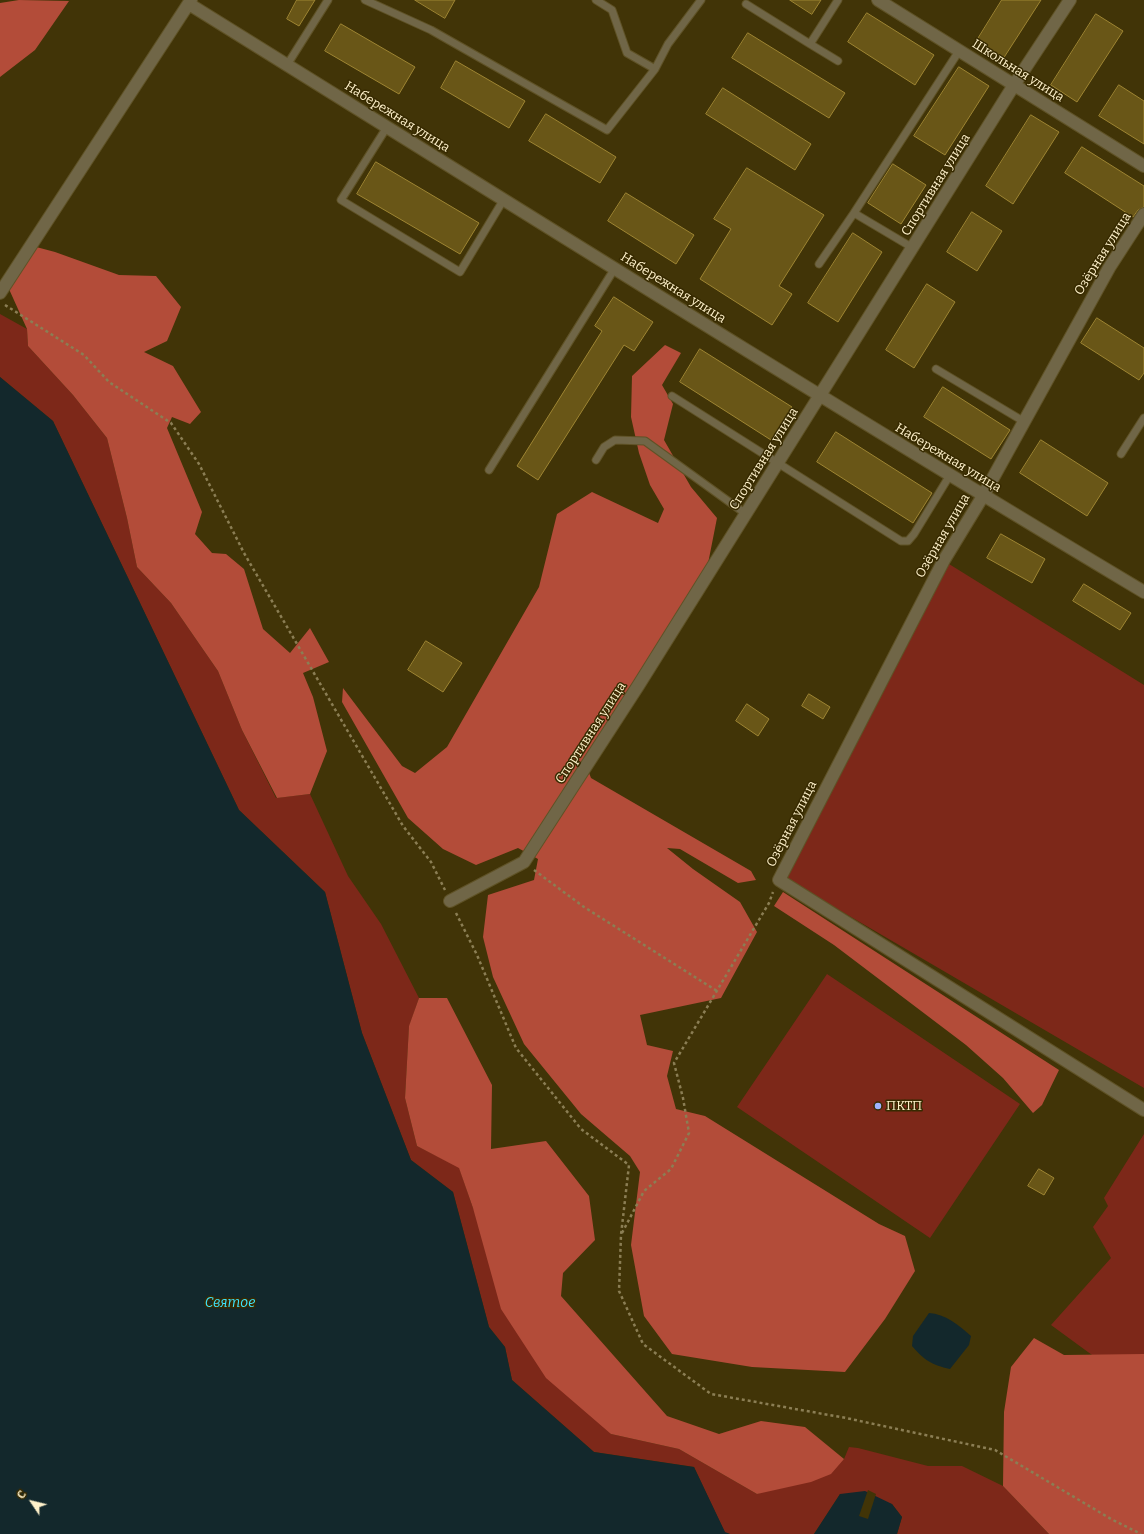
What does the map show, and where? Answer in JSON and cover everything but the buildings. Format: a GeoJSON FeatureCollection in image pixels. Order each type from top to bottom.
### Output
{"type":"FeatureCollection","features":[{"type":"Feature","properties":{"kind":"street","name":"Школьная улица"},"geometry":{"type":"LineString","coordinates":[[878,0],[1144,166]]}},
{"type":"Feature","properties":{"kind":"street","name":"Спортивная улица"},"geometry":{"type":"LineString","coordinates":[[450,901],[524,862],[638,686],[821,396],[1014,85],[1070,0]]}},
{"type":"Feature","properties":{"kind":"street","name":"Набережная улица"},"geometry":{"type":"LineString","coordinates":[[190,2],[287,65],[950,476],[1144,592]]}},
{"type":"Feature","properties":{"kind":"street"},"geometry":{"type":"LineString","coordinates":[[0,293],[190,2]]}},
{"type":"Feature","properties":{"kind":"street","name":"Озёрная улица"},"geometry":{"type":"LineString","coordinates":[[779,880],[944,560],[983,496],[1023,421],[1109,268],[1144,214]]}},
{"type":"Feature","properties":{"kind":"street"},"geometry":{"type":"LineString","coordinates":[[779,880],[1144,1110]]}},
{"type":"Feature","properties":{"kind":"lane"},"geometry":{"type":"LineString","coordinates":[[287,65],[328,0]]}},
{"type":"Feature","properties":{"kind":"lane"},"geometry":{"type":"LineString","coordinates":[[365,0],[431,30],[607,130],[655,69],[668,44],[701,0]]}},
{"type":"Feature","properties":{"kind":"lane"},"geometry":{"type":"LineString","coordinates":[[596,0],[612,10],[627,52],[655,69]]}},
{"type":"Feature","properties":{"kind":"lane"},"geometry":{"type":"LineString","coordinates":[[810,44],[838,0]]}},
{"type":"Feature","properties":{"kind":"lane"},"geometry":{"type":"LineString","coordinates":[[746,4],[838,61]]}},
{"type":"Feature","properties":{"kind":"lane"},"geometry":{"type":"LineString","coordinates":[[819,264],[854,213],[959,51]]}},
{"type":"Feature","properties":{"kind":"lane"},"geometry":{"type":"LineString","coordinates":[[388,127],[341,200],[460,272],[504,199]]}},
{"type":"Feature","properties":{"kind":"lane"},"geometry":{"type":"LineString","coordinates":[[854,213],[913,248]]}},
{"type":"Feature","properties":{"kind":"lane"},"geometry":{"type":"LineString","coordinates":[[489,470],[615,268]]}},
{"type":"Feature","properties":{"kind":"lane"},"geometry":{"type":"LineString","coordinates":[[936,369],[1023,421]]}},
{"type":"Feature","properties":{"kind":"lane"},"geometry":{"type":"LineString","coordinates":[[672,396],[901,541],[908,541],[914,534],[950,476]]}},
{"type":"Feature","properties":{"kind":"lane"},"geometry":{"type":"LineString","coordinates":[[1121,454],[1144,418]]}},
{"type":"Feature","properties":{"kind":"lane"},"geometry":{"type":"LineString","coordinates":[[596,460],[604,447],[615,440],[645,441],[746,514]]}},
{"type":"Feature","properties":{"kind":"path"},"geometry":{"type":"LineString","coordinates":[[0,302],[84,355],[109,382],[171,423],[199,464],[244,553],[391,806],[403,826],[432,862],[477,956],[516,1048],[581,1129],[629,1165],[621,1235],[619,1291],[643,1344],[711,1394],[846,1418],[995,1450],[1110,1519],[1141,1534]]}},
{"type":"Feature","properties":{"kind":"path"},"geometry":{"type":"LineString","coordinates":[[524,862],[584,907],[717,991]]}},
{"type":"Feature","properties":{"kind":"path"},"geometry":{"type":"LineString","coordinates":[[621,1235],[644,1191],[671,1168],[689,1133],[683,1098],[674,1064],[769,903],[779,880]]}},
{"type":"Feature","properties":{"kind":"shaded area"},"geometry":{"type":"Polygon","coordinates":[[[19,0],[69,1],[35,50],[0,77],[0,3],[19,0]]]}},
{"type":"Feature","properties":{"kind":"shaded area"},"geometry":{"type":"Polygon","coordinates":[[[25,244],[55,252],[119,275],[156,276],[181,307],[167,341],[144,352],[173,366],[201,412],[190,424],[172,417],[167,428],[202,512],[195,534],[212,553],[226,554],[244,569],[263,629],[290,653],[310,628],[329,662],[303,673],[313,697],[327,751],[310,794],[277,798],[242,730],[218,671],[171,603],[137,567],[127,518],[107,438],[73,395],[28,346],[27,329],[4,278],[25,244]]]}},
{"type":"Feature","properties":{"kind":"shaded area"},"geometry":{"type":"Polygon","coordinates":[[[0,314],[27,329],[28,346],[73,395],[107,438],[127,518],[137,567],[171,603],[218,671],[242,730],[276,798],[310,794],[348,876],[381,924],[419,998],[409,1027],[405,1098],[417,1146],[459,1167],[473,1208],[611,1434],[679,1449],[757,1494],[844,1459],[849,1447],[928,1466],[962,1466],[1003,1486],[1049,1534],[897,1534],[902,1517],[892,1504],[840,1494],[814,1534],[725,1533],[694,1467],[594,1452],[512,1380],[505,1347],[489,1327],[453,1192],[411,1160],[362,1033],[325,892],[239,810],[53,421],[0,377],[0,314]]]}},
{"type":"Feature","properties":{"kind":"shaded area"},"geometry":{"type":"Polygon","coordinates":[[[665,345],[681,353],[662,385],[673,404],[664,440],[691,487],[717,518],[703,589],[588,770],[591,778],[751,871],[756,880],[738,883],[680,849],[667,848],[693,869],[740,902],[757,932],[721,998],[640,1015],[647,1045],[673,1051],[667,1076],[676,1109],[705,1116],[879,1224],[905,1236],[915,1271],[885,1319],[845,1372],[752,1367],[672,1354],[644,1316],[631,1245],[640,1172],[630,1156],[581,1114],[524,1044],[493,977],[483,937],[488,895],[534,880],[538,859],[518,848],[476,865],[443,849],[408,818],[342,702],[343,688],[402,766],[415,773],[447,747],[539,587],[557,514],[592,492],[658,523],[664,509],[650,485],[639,453],[631,417],[632,376],[665,345]]]}},
{"type":"Feature","properties":{"kind":"shaded area"},"geometry":{"type":"Polygon","coordinates":[[[949,564],[1144,685],[1144,1088],[786,879],[949,564]]]}},
{"type":"Feature","properties":{"kind":"shaded area"},"geometry":{"type":"Polygon","coordinates":[[[783,892],[1059,1070],[1042,1105],[1033,1113],[1003,1078],[966,1045],[834,945],[774,906],[783,892]]]}},
{"type":"Feature","properties":{"kind":"shaded area","name":"ПКТП"},"geometry":{"type":"Polygon","coordinates":[[[827,974],[1020,1104],[930,1238],[737,1107],[827,974]]]}},
{"type":"Feature","properties":{"kind":"shaded area"},"geometry":{"type":"Polygon","coordinates":[[[419,998],[447,998],[492,1085],[491,1149],[546,1141],[589,1196],[595,1240],[563,1273],[561,1296],[667,1416],[719,1434],[761,1421],[805,1427],[844,1459],[831,1474],[811,1482],[757,1494],[679,1449],[611,1434],[546,1378],[501,1309],[473,1208],[459,1168],[417,1146],[405,1098],[409,1026],[419,998]]]}},
{"type":"Feature","properties":{"kind":"shaded area"},"geometry":{"type":"Polygon","coordinates":[[[1144,1134],[1144,1393],[1051,1325],[1111,1258],[1093,1227],[1108,1206],[1104,1198],[1144,1134]]]}},
{"type":"Feature","properties":{"kind":"shaded area"},"geometry":{"type":"Polygon","coordinates":[[[1034,1338],[1064,1355],[1144,1354],[1144,1534],[1049,1534],[1003,1486],[1004,1412],[1011,1367],[1034,1338]]]}},
{"type":"Feature","properties":{"kind":"water","name":"Святое"},"geometry":{"type":"Polygon","coordinates":[[[0,377],[53,421],[239,810],[325,892],[362,1033],[411,1160],[453,1192],[489,1327],[505,1347],[512,1380],[594,1452],[694,1467],[725,1532],[730,1534],[0,1534],[0,377]]]}},
{"type":"Feature","properties":{"kind":"water"},"geometry":{"type":"Polygon","coordinates":[[[929,1313],[941,1315],[957,1324],[971,1336],[969,1345],[950,1369],[938,1366],[929,1361],[920,1355],[912,1346],[913,1336],[929,1313]]]}},
{"type":"Feature","properties":{"kind":"water"},"geometry":{"type":"Polygon","coordinates":[[[865,1491],[892,1504],[902,1517],[897,1534],[814,1534],[840,1494],[865,1491]]]}},
{"type":"Feature","properties":{"kind":"pier"},"geometry":{"type":"Polygon","coordinates":[[[868,1490],[876,1494],[868,1519],[859,1516],[868,1490]]]}},
{"type":"Feature","properties":{"kind":"place","name":"ПКТП"},"geometry":{"type":"Point","coordinates":[878,1106]}}]}
